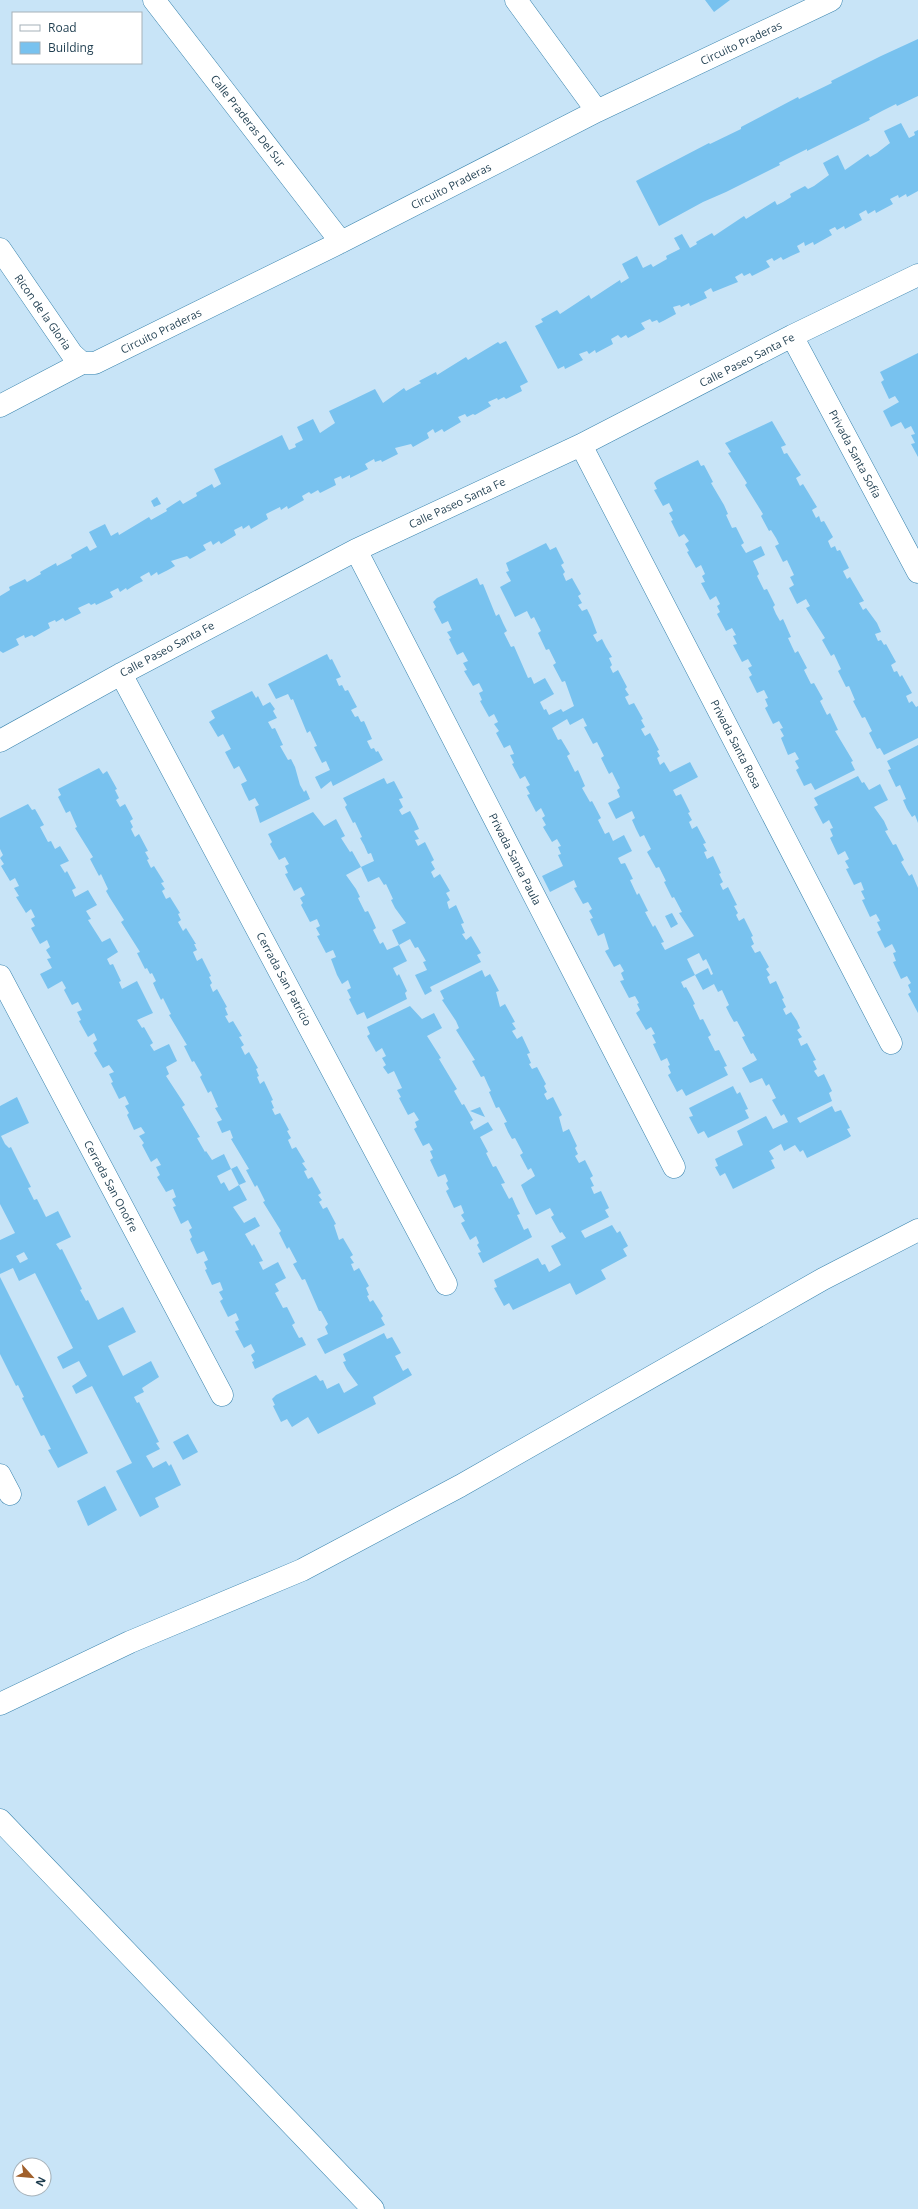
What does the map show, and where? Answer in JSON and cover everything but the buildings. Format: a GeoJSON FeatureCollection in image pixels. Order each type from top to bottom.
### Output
{"type":"FeatureCollection","features":[{"type":"Feature","properties":{"kind":"street","name":"Calle Praderas Del Sur"},"geometry":{"type":"LineString","coordinates":[[154,0],[341,242]]}},
{"type":"Feature","properties":{"kind":"street"},"geometry":{"type":"LineString","coordinates":[[516,0],[597,111]]}},
{"type":"Feature","properties":{"kind":"street","name":"Circuito Praderas"},"geometry":{"type":"LineString","coordinates":[[0,406],[77,358],[95,363],[341,242],[597,111],[831,0]]}},
{"type":"Feature","properties":{"kind":"street","name":"Ricon de la Gloria"},"geometry":{"type":"LineString","coordinates":[[0,249],[77,358]]}},
{"type":"Feature","properties":{"kind":"street","name":"Calle Paseo Santa Fe"},"geometry":{"type":"LineString","coordinates":[[0,741],[121,674],[356,550],[581,445],[792,336],[918,275]]}},
{"type":"Feature","properties":{"kind":"street","name":"Privada Santa Sofía"},"geometry":{"type":"LineString","coordinates":[[792,336],[918,572]]}},
{"type":"Feature","properties":{"kind":"street","name":"Privada Santa Rosa"},"geometry":{"type":"LineString","coordinates":[[581,445],[891,1043]]}},
{"type":"Feature","properties":{"kind":"street","name":"Privada Santa Paula"},"geometry":{"type":"LineString","coordinates":[[356,550],[674,1167]]}},
{"type":"Feature","properties":{"kind":"street","name":"Cerrada San Patricio"},"geometry":{"type":"LineString","coordinates":[[121,674],[446,1284]]}},
{"type":"Feature","properties":{"kind":"street","name":"Cerrada San Onofre"},"geometry":{"type":"LineString","coordinates":[[0,976],[222,1395]]}},
{"type":"Feature","properties":{"kind":"street"},"geometry":{"type":"LineString","coordinates":[[0,1704],[130,1642],[302,1570],[460,1486],[823,1279],[918,1230]]}},
{"type":"Feature","properties":{"kind":"street"},"geometry":{"type":"LineString","coordinates":[[0,1820],[373,2209]]}}]}
